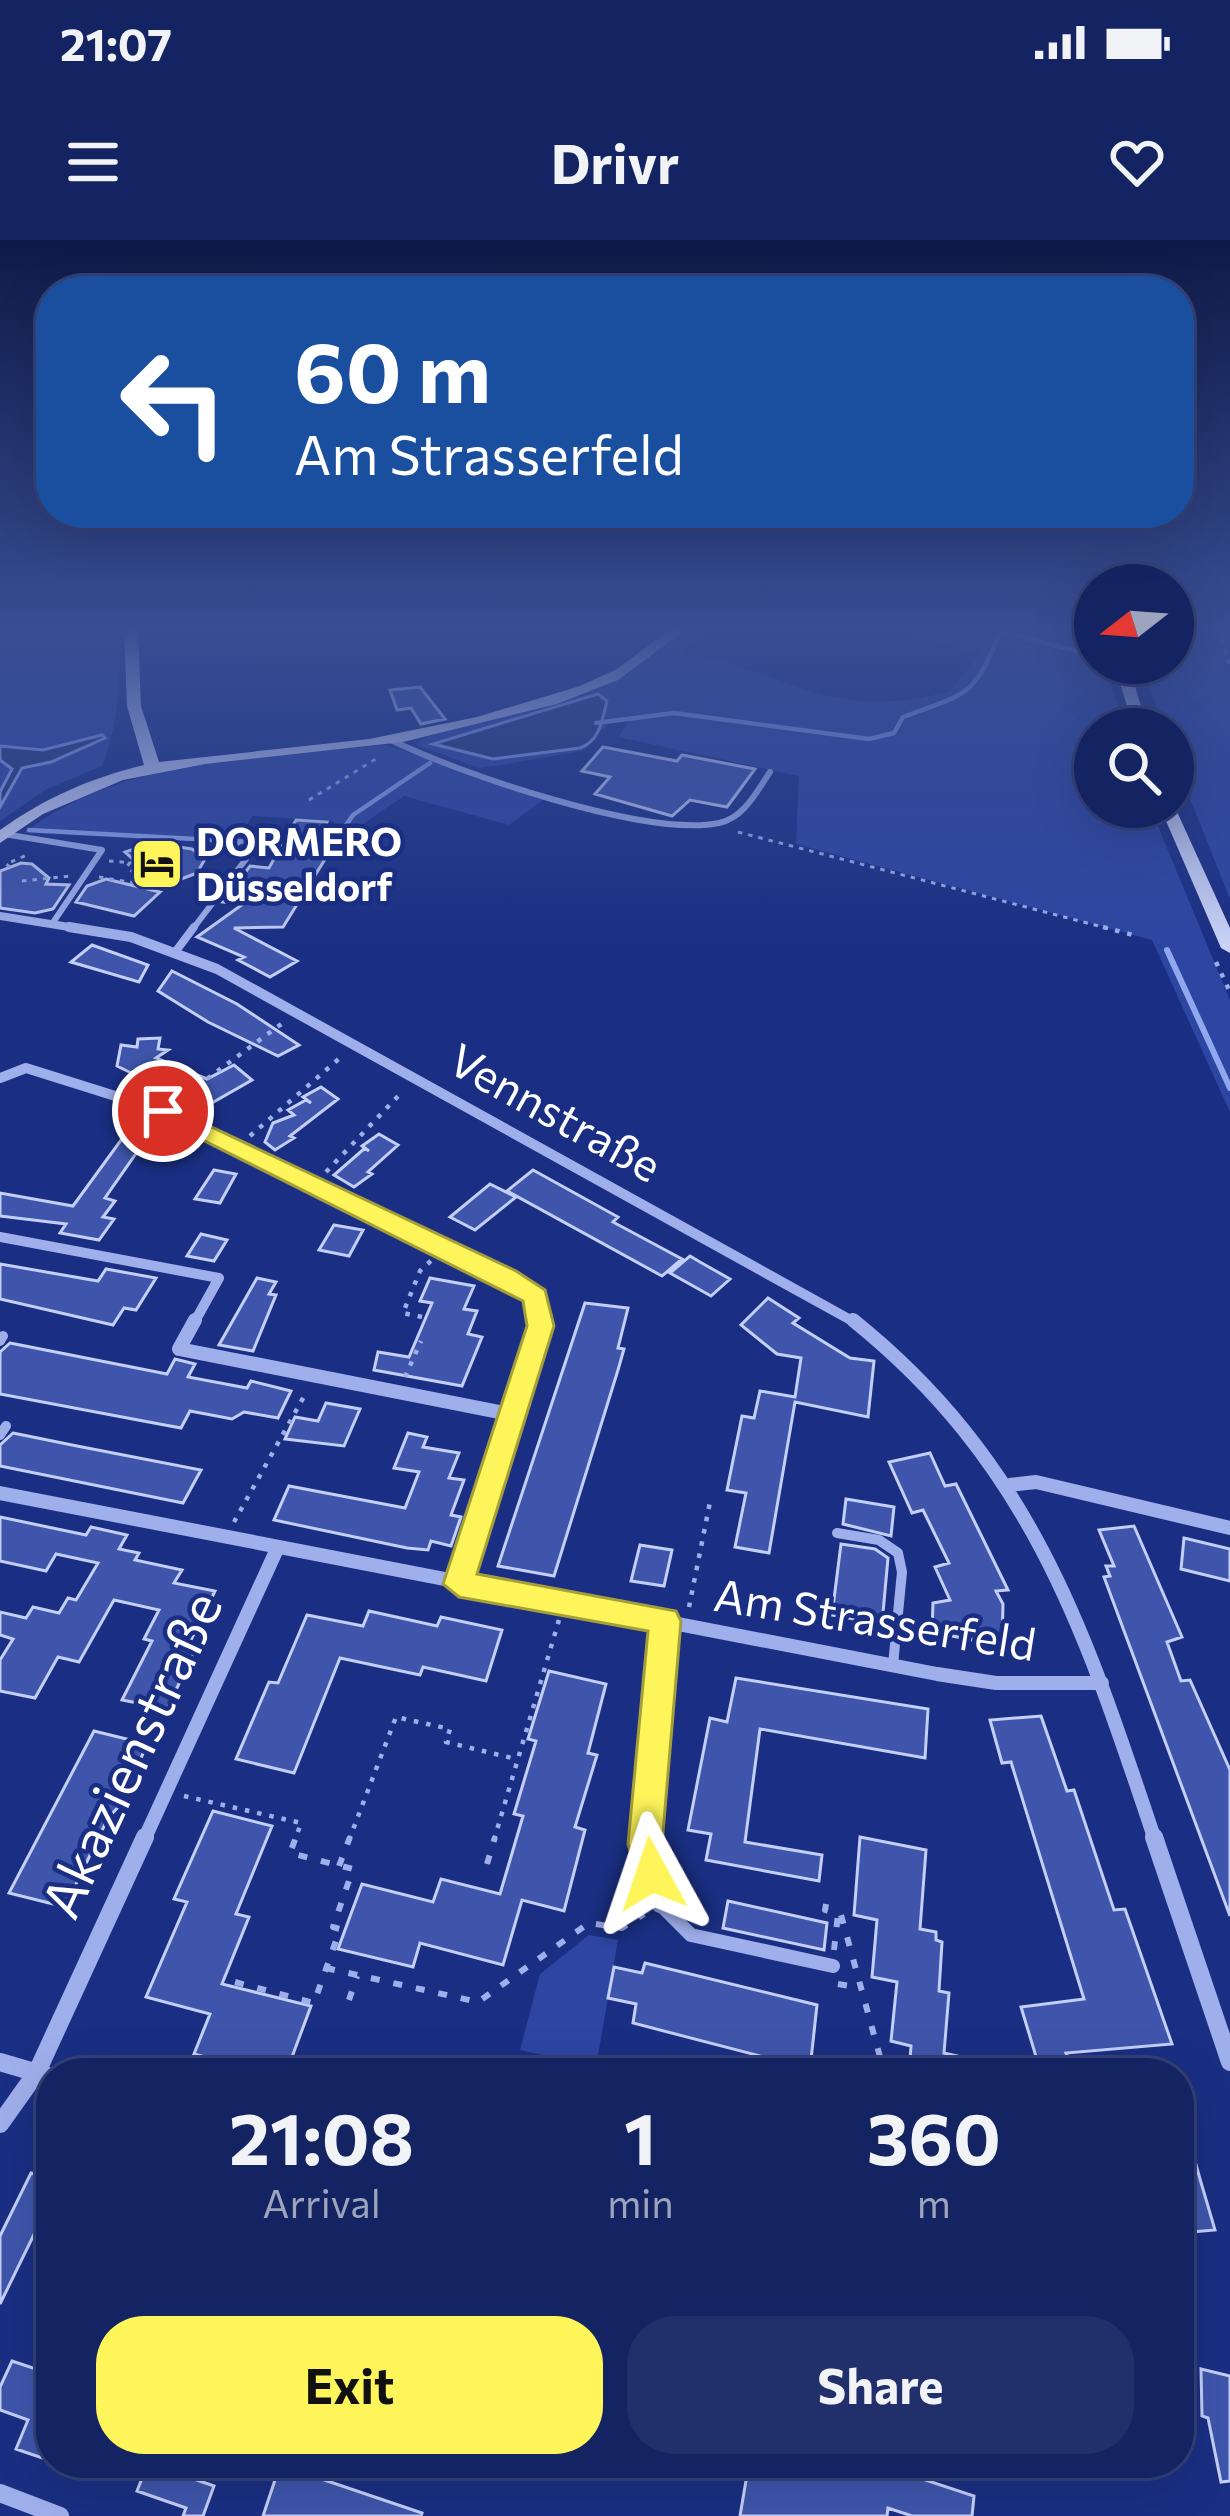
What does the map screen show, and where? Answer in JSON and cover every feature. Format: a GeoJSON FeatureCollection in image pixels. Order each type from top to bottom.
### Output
{"type":"FeatureCollection","features":[{"type":"Feature","properties":{"kind":"main road"},"geometry":{"type":"LineString","coordinates":[[128,771],[131,735]]}},
{"type":"Feature","properties":{"kind":"main road"},"geometry":{"type":"LineString","coordinates":[[143,735],[152,766]]}},
{"type":"Feature","properties":{"kind":"main road"},"geometry":{"type":"LineString","coordinates":[[2,836],[55,799],[128,771],[395,742],[419,735]]}},
{"type":"Feature","properties":{"kind":"main road"},"geometry":{"type":"LineString","coordinates":[[1177,828],[1230,948]]}},
{"type":"Feature","properties":{"kind":"street","name":"Vennstraße"},"geometry":{"type":"LineString","coordinates":[[0,916],[176,951],[297,1011],[845,1316],[896,1355],[1010,1485],[1066,1591],[1230,2062]]}},
{"type":"Feature","properties":{"kind":"street"},"geometry":{"type":"LineString","coordinates":[[0,1078],[10,1070],[26,1068],[163,1111],[524,1286],[542,1310],[515,1415],[459,1584]]}},
{"type":"Feature","properties":{"kind":"street"},"geometry":{"type":"LineString","coordinates":[[0,1237],[219,1278],[178,1349],[515,1415]]}},
{"type":"Feature","properties":{"kind":"street"},"geometry":{"type":"LineString","coordinates":[[1010,1485],[1036,1482],[1230,1528]]}},
{"type":"Feature","properties":{"kind":"street","name":"Am Strasserfeld"},"geometry":{"type":"LineString","coordinates":[[0,1493],[996,1683],[1102,1684]]}},
{"type":"Feature","properties":{"kind":"street","name":"Akazienstraße"},"geometry":{"type":"LineString","coordinates":[[51,2058],[165,1792],[277,1549]]}},
{"type":"Feature","properties":{"kind":"street"},"geometry":{"type":"LineString","coordinates":[[660,1904],[645,1844],[665,1621]]}},
{"type":"Feature","properties":{"kind":"street"},"geometry":{"type":"LineString","coordinates":[[0,2062],[36,2072]]}},
{"type":"Feature","properties":{"kind":"street","name":"Akazienstraße"},"geometry":{"type":"LineString","coordinates":[[0,2124],[36,2083]]}},
{"type":"Feature","properties":{"kind":"street"},"geometry":{"type":"LineString","coordinates":[[0,2493],[60,2516]]}},
{"type":"Feature","properties":{"kind":"lane"},"geometry":{"type":"LineString","coordinates":[[395,742],[558,796],[670,824],[714,825],[738,816],[770,772]]}},
{"type":"Feature","properties":{"kind":"lane"},"geometry":{"type":"LineString","coordinates":[[2,836],[98,849],[103,854],[60,925]]}},
{"type":"Feature","properties":{"kind":"lane"},"geometry":{"type":"LineString","coordinates":[[176,951],[246,859]]}},
{"type":"Feature","properties":{"kind":"lane"},"geometry":{"type":"LineString","coordinates":[[837,1533],[879,1540],[898,1553],[902,1572],[893,1665]]}},
{"type":"Feature","properties":{"kind":"lane"},"geometry":{"type":"LineString","coordinates":[[660,1904],[691,1935],[833,1966]]}},
{"type":"Feature","properties":{"kind":"path"},"geometry":{"type":"LineString","coordinates":[[310,800],[395,742]]}},
{"type":"Feature","properties":{"kind":"path"},"geometry":{"type":"LineString","coordinates":[[714,825],[1133,935]]}},
{"type":"Feature","properties":{"kind":"path"},"geometry":{"type":"LineString","coordinates":[[237,844],[242,837],[274,832]]}},
{"type":"Feature","properties":{"kind":"path"},"geometry":{"type":"LineString","coordinates":[[10,867],[6,864],[30,857],[33,838]]}},
{"type":"Feature","properties":{"kind":"path"},"geometry":{"type":"LineString","coordinates":[[98,860],[132,862],[127,867],[147,884]]}},
{"type":"Feature","properties":{"kind":"path"},"geometry":{"type":"LineString","coordinates":[[44,882],[47,875]]}},
{"type":"Feature","properties":{"kind":"path"},"geometry":{"type":"LineString","coordinates":[[22,881],[47,875],[107,878],[171,889]]}},
{"type":"Feature","properties":{"kind":"path"},"geometry":{"type":"LineString","coordinates":[[163,1111],[280,1025]]}},
{"type":"Feature","properties":{"kind":"path"},"geometry":{"type":"LineString","coordinates":[[236,1147],[339,1059]]}},
{"type":"Feature","properties":{"kind":"path"},"geometry":{"type":"LineString","coordinates":[[314,1185],[400,1094]]}},
{"type":"Feature","properties":{"kind":"path"},"geometry":{"type":"LineString","coordinates":[[422,1317],[403,1312],[410,1289],[420,1271],[446,1248]]}},
{"type":"Feature","properties":{"kind":"path"},"geometry":{"type":"LineString","coordinates":[[397,1393],[421,1341]]}},
{"type":"Feature","properties":{"kind":"path"},"geometry":{"type":"LineString","coordinates":[[225,1538],[314,1378]]}},
{"type":"Feature","properties":{"kind":"path"},"geometry":{"type":"LineString","coordinates":[[686,1625],[711,1497]]}},
{"type":"Feature","properties":{"kind":"path"},"geometry":{"type":"LineString","coordinates":[[487,1864],[565,1603]]}},
{"type":"Feature","properties":{"kind":"path"},"geometry":{"type":"LineString","coordinates":[[340,1866],[396,1717],[450,1729],[446,1742],[516,1759]]}},
{"type":"Feature","properties":{"kind":"path"},"geometry":{"type":"LineString","coordinates":[[165,1792],[301,1823],[290,1852],[352,1869],[314,2003],[235,1982]]}},
{"type":"Feature","properties":{"kind":"path"},"geometry":{"type":"LineString","coordinates":[[326,1968],[478,2002],[589,1923],[622,1928],[660,1904]]}},
{"type":"Feature","properties":{"kind":"path"},"geometry":{"type":"LineString","coordinates":[[826,1904],[825,1910],[841,1916],[880,2058]]}},
{"type":"Feature","properties":{"kind":"path"},"geometry":{"type":"LineString","coordinates":[[349,2000],[357,1976]]}},
{"type":"Feature","properties":{"kind":"shaded area"},"geometry":{"type":"Polygon","coordinates":[[[0,735],[111,735],[102,766],[45,790],[0,821],[0,735]]]}},
{"type":"Feature","properties":{"kind":"shaded area"},"geometry":{"type":"Polygon","coordinates":[[[433,735],[469,735],[435,746],[493,759],[585,747],[593,740],[582,751],[480,768],[416,745],[433,735]]]}},
{"type":"Feature","properties":{"kind":"shaded area"},"geometry":{"type":"Polygon","coordinates":[[[462,735],[596,735],[580,748],[493,759],[433,744],[462,735]]]}},
{"type":"Feature","properties":{"kind":"shaded area"},"geometry":{"type":"Polygon","coordinates":[[[1074,735],[1074,828],[1159,828],[1230,1000],[1230,1112],[1152,940],[796,844],[799,776],[618,737],[1074,735]]]}},
{"type":"Feature","properties":{"kind":"shaded area"},"geometry":{"type":"Polygon","coordinates":[[[1194,735],[1230,735],[1230,899],[1194,809],[1194,735]]]}},
{"type":"Feature","properties":{"kind":"shaded area"},"geometry":{"type":"Polygon","coordinates":[[[105,738],[51,762],[22,768],[0,807],[0,792],[12,769],[0,760],[0,746],[43,750],[105,738]]]}},
{"type":"Feature","properties":{"kind":"shaded area"},"geometry":{"type":"Polygon","coordinates":[[[385,745],[547,797],[509,825],[404,796],[357,828],[337,856],[248,849],[250,844],[24,833],[106,788],[151,774],[244,758],[385,745]],[[252,816],[240,838],[323,842],[333,821],[252,816]]]}},
{"type":"Feature","properties":{"kind":"shaded area"},"geometry":{"type":"Polygon","coordinates":[[[589,1935],[618,1940],[598,2058],[556,2058],[520,2050],[540,1974],[589,1935]]]}},
{"type":"Feature","properties":{"kind":"building"},"geometry":{"type":"Polygon","coordinates":[[[603,747],[755,769],[727,807],[690,800],[672,816],[595,794],[610,777],[582,771],[603,747]]]}},
{"type":"Feature","properties":{"kind":"building"},"geometry":{"type":"Polygon","coordinates":[[[296,820],[327,822],[314,855],[327,856],[283,927],[234,928],[297,961],[270,977],[238,960],[244,957],[197,937],[243,904],[223,902],[250,866],[269,868],[296,820]]]}},
{"type":"Feature","properties":{"kind":"building"},"geometry":{"type":"Polygon","coordinates":[[[151,843],[192,849],[205,859],[197,873],[163,886],[125,852],[151,843]]]}},
{"type":"Feature","properties":{"kind":"building"},"geometry":{"type":"Polygon","coordinates":[[[32,864],[49,878],[46,884],[69,885],[53,909],[35,913],[0,908],[0,871],[32,864]]]}},
{"type":"Feature","properties":{"kind":"building"},"geometry":{"type":"Polygon","coordinates":[[[106,879],[160,892],[134,916],[76,902],[87,886],[106,879]]]}},
{"type":"Feature","properties":{"kind":"building"},"geometry":{"type":"Polygon","coordinates":[[[92,945],[148,965],[139,982],[71,962],[92,945]]]}},
{"type":"Feature","properties":{"kind":"building"},"geometry":{"type":"Polygon","coordinates":[[[172,971],[237,1004],[299,1045],[278,1056],[208,1022],[158,991],[172,971]]]}},
{"type":"Feature","properties":{"kind":"building"},"geometry":{"type":"Polygon","coordinates":[[[160,1038],[158,1049],[168,1050],[156,1058],[207,1079],[234,1065],[252,1080],[203,1108],[117,1066],[121,1045],[137,1047],[138,1039],[160,1038]]]}},
{"type":"Feature","properties":{"kind":"building"},"geometry":{"type":"Polygon","coordinates":[[[321,1087],[338,1099],[275,1150],[265,1142],[273,1123],[294,1115],[288,1110],[306,1100],[311,1103],[303,1097],[321,1087]]]}},
{"type":"Feature","properties":{"kind":"building"},"geometry":{"type":"Polygon","coordinates":[[[140,1114],[168,1124],[153,1147],[142,1145],[105,1198],[115,1201],[103,1217],[114,1219],[99,1240],[60,1233],[66,1224],[0,1216],[0,1193],[73,1206],[140,1114]]]}},
{"type":"Feature","properties":{"kind":"building"},"geometry":{"type":"Polygon","coordinates":[[[379,1134],[398,1145],[354,1187],[334,1175],[365,1148],[362,1146],[379,1134]]]}},
{"type":"Feature","properties":{"kind":"building"},"geometry":{"type":"Polygon","coordinates":[[[214,1170],[236,1174],[220,1203],[195,1199],[214,1170]]]}},
{"type":"Feature","properties":{"kind":"building"},"geometry":{"type":"Polygon","coordinates":[[[533,1170],[618,1217],[613,1222],[682,1259],[662,1276],[507,1191],[533,1170]]]}},
{"type":"Feature","properties":{"kind":"building"},"geometry":{"type":"Polygon","coordinates":[[[490,1184],[516,1197],[475,1230],[450,1217],[490,1184]]]}},
{"type":"Feature","properties":{"kind":"building"},"geometry":{"type":"Polygon","coordinates":[[[334,1225],[363,1230],[349,1256],[319,1250],[334,1225]]]}},
{"type":"Feature","properties":{"kind":"building"},"geometry":{"type":"Polygon","coordinates":[[[201,1234],[227,1240],[214,1261],[187,1256],[201,1234]]]}},
{"type":"Feature","properties":{"kind":"building"},"geometry":{"type":"Polygon","coordinates":[[[690,1256],[730,1279],[711,1296],[670,1273],[690,1256]]]}},
{"type":"Feature","properties":{"kind":"building"},"geometry":{"type":"Polygon","coordinates":[[[0,1264],[98,1281],[106,1269],[156,1278],[136,1310],[124,1308],[113,1325],[0,1299],[0,1264]]]}},
{"type":"Feature","properties":{"kind":"building"},"geometry":{"type":"Polygon","coordinates":[[[257,1278],[276,1282],[269,1294],[276,1295],[253,1351],[219,1345],[257,1278]]]}},
{"type":"Feature","properties":{"kind":"building"},"geometry":{"type":"Polygon","coordinates":[[[430,1278],[474,1286],[464,1309],[477,1311],[468,1334],[482,1337],[462,1386],[374,1370],[378,1352],[409,1357],[432,1303],[420,1301],[430,1278]]]}},
{"type":"Feature","properties":{"kind":"building"},"geometry":{"type":"Polygon","coordinates":[[[768,1298],[799,1318],[793,1323],[850,1358],[874,1361],[868,1417],[795,1402],[769,1553],[735,1547],[746,1493],[727,1490],[742,1416],[754,1418],[760,1391],[795,1397],[801,1358],[777,1354],[741,1325],[768,1298]]]}},
{"type":"Feature","properties":{"kind":"building"},"geometry":{"type":"Polygon","coordinates":[[[585,1303],[628,1308],[618,1348],[624,1349],[554,1576],[498,1566],[585,1303]]]}},
{"type":"Feature","properties":{"kind":"building"},"geometry":{"type":"Polygon","coordinates":[[[10,1343],[167,1374],[175,1359],[195,1364],[188,1377],[247,1388],[251,1381],[291,1391],[278,1418],[244,1412],[232,1419],[190,1411],[181,1428],[0,1394],[0,1352],[10,1343]]]}},
{"type":"Feature","properties":{"kind":"building"},"geometry":{"type":"Polygon","coordinates":[[[326,1403],[360,1409],[344,1446],[285,1439],[295,1417],[318,1421],[326,1403]]]}},
{"type":"Feature","properties":{"kind":"building"},"geometry":{"type":"Polygon","coordinates":[[[13,1433],[201,1470],[183,1503],[0,1466],[0,1445],[13,1433]]]}},
{"type":"Feature","properties":{"kind":"building"},"geometry":{"type":"Polygon","coordinates":[[[408,1433],[427,1437],[423,1447],[459,1453],[449,1478],[464,1480],[451,1515],[461,1517],[451,1546],[431,1541],[428,1550],[407,1548],[274,1520],[289,1486],[405,1508],[419,1472],[394,1468],[408,1433]]]}},
{"type":"Feature","properties":{"kind":"building"},"geometry":{"type":"Polygon","coordinates":[[[930,1453],[945,1486],[956,1484],[1008,1590],[996,1591],[1003,1604],[1002,1646],[932,1632],[933,1603],[950,1600],[935,1567],[949,1563],[923,1510],[912,1513],[889,1462],[930,1453]]]}},
{"type":"Feature","properties":{"kind":"building"},"geometry":{"type":"Polygon","coordinates":[[[846,1499],[894,1507],[891,1536],[843,1524],[846,1499]]]}},
{"type":"Feature","properties":{"kind":"building"},"geometry":{"type":"Polygon","coordinates":[[[0,1517],[86,1535],[91,1527],[127,1535],[119,1549],[139,1553],[135,1560],[182,1570],[174,1583],[215,1591],[187,1648],[195,1650],[167,1709],[122,1700],[152,1641],[144,1639],[159,1610],[114,1600],[79,1662],[58,1657],[35,1698],[0,1691],[0,1660],[13,1639],[0,1635],[0,1612],[26,1618],[33,1607],[59,1613],[68,1598],[76,1600],[98,1563],[56,1554],[46,1571],[0,1561],[0,1517]]]}},
{"type":"Feature","properties":{"kind":"building"},"geometry":{"type":"Polygon","coordinates":[[[1134,1526],[1182,1637],[1167,1642],[1181,1681],[1190,1680],[1230,1770],[1230,1916],[1104,1577],[1110,1576],[1106,1566],[1114,1566],[1099,1530],[1134,1526]]]}},
{"type":"Feature","properties":{"kind":"building"},"geometry":{"type":"Polygon","coordinates":[[[1184,1538],[1230,1549],[1230,1581],[1181,1569],[1184,1538]]]}},
{"type":"Feature","properties":{"kind":"building"},"geometry":{"type":"Polygon","coordinates":[[[841,1544],[875,1549],[888,1558],[882,1624],[832,1615],[841,1544]]]}},
{"type":"Feature","properties":{"kind":"building"},"geometry":{"type":"Polygon","coordinates":[[[640,1545],[672,1550],[664,1586],[631,1581],[640,1545]]]}},
{"type":"Feature","properties":{"kind":"building"},"geometry":{"type":"Polygon","coordinates":[[[369,1611],[437,1626],[441,1617],[502,1630],[486,1681],[423,1667],[420,1675],[340,1658],[294,1773],[236,1759],[269,1682],[278,1683],[307,1615],[363,1626],[369,1611]]]}},
{"type":"Feature","properties":{"kind":"building"},"geometry":{"type":"Polygon","coordinates":[[[549,1671],[606,1684],[588,1753],[597,1755],[575,1827],[585,1830],[564,1911],[522,1900],[503,1965],[420,1943],[413,1967],[338,1949],[362,1884],[433,1902],[441,1879],[500,1894],[523,1816],[514,1814],[536,1741],[528,1739],[549,1671]]]}},
{"type":"Feature","properties":{"kind":"building"},"geometry":{"type":"Polygon","coordinates":[[[736,1678],[928,1709],[925,1758],[760,1729],[745,1842],[822,1855],[819,1881],[706,1860],[711,1834],[688,1830],[710,1718],[727,1722],[736,1678]]]}},
{"type":"Feature","properties":{"kind":"building"},"geometry":{"type":"Polygon","coordinates":[[[1041,1716],[1067,1791],[1074,1790],[1114,1910],[1125,1909],[1172,2044],[1036,2058],[1021,2007],[1084,1999],[1011,1762],[1002,1763],[990,1720],[1041,1716]]]}},
{"type":"Feature","properties":{"kind":"building"},"geometry":{"type":"Polygon","coordinates":[[[94,1731],[147,1744],[122,1803],[108,1818],[65,1907],[9,1893],[94,1731]]]}},
{"type":"Feature","properties":{"kind":"building"},"geometry":{"type":"Polygon","coordinates":[[[213,1811],[272,1826],[236,1914],[249,1917],[222,1984],[311,2006],[292,2058],[194,2054],[210,2014],[146,1997],[187,1902],[174,1899],[213,1811]]]}},
{"type":"Feature","properties":{"kind":"building"},"geometry":{"type":"Polygon","coordinates":[[[860,1837],[926,1850],[920,1929],[936,1932],[936,1940],[942,1942],[939,1991],[949,1993],[944,2053],[965,2058],[910,2058],[911,2046],[891,2041],[897,1982],[872,1977],[877,1920],[854,1915],[860,1837]]]}},
{"type":"Feature","properties":{"kind":"building"},"geometry":{"type":"Polygon","coordinates":[[[728,1901],[827,1923],[824,1950],[723,1928],[728,1901]]]}},
{"type":"Feature","properties":{"kind":"building"},"geometry":{"type":"Polygon","coordinates":[[[645,1963],[817,2005],[811,2058],[768,2058],[633,2023],[636,2004],[608,1998],[614,1967],[642,1973],[645,1963]]]}},
{"type":"Feature","properties":{"kind":"building"},"geometry":{"type":"Polygon","coordinates":[[[1194,2156],[1215,2230],[1194,2232],[1194,2156]]]}},
{"type":"Feature","properties":{"kind":"building"},"geometry":{"type":"Polygon","coordinates":[[[31,2173],[36,2174],[36,2230],[0,2304],[0,2236],[31,2173]]]}},
{"type":"Feature","properties":{"kind":"building"},"geometry":{"type":"Polygon","coordinates":[[[12,2361],[36,2369],[36,2456],[16,2449],[28,2420],[0,2410],[0,2387],[12,2361]]]}},
{"type":"Feature","properties":{"kind":"building"},"geometry":{"type":"Polygon","coordinates":[[[1201,2369],[1230,2376],[1230,2481],[1221,2482],[1208,2418],[1202,2416],[1201,2369]]]}},
{"type":"Feature","properties":{"kind":"building"},"geometry":{"type":"Polygon","coordinates":[[[142,2478],[191,2478],[214,2486],[203,2516],[183,2516],[186,2508],[137,2491],[142,2478]]]}},
{"type":"Feature","properties":{"kind":"building"},"geometry":{"type":"Polygon","coordinates":[[[276,2478],[318,2478],[422,2513],[421,2516],[263,2516],[276,2478]]]}},
{"type":"Feature","properties":{"kind":"building"},"geometry":{"type":"Polygon","coordinates":[[[746,2478],[919,2478],[974,2496],[972,2516],[912,2516],[888,2508],[887,2516],[740,2516],[746,2478]]]}},
{"type":"Feature","properties":{"kind":"waterway"},"geometry":{"type":"LineString","coordinates":[[841,735],[869,739],[885,735]]}},
{"type":"Feature","properties":{"kind":"waterway"},"geometry":{"type":"LineString","coordinates":[[312,845],[334,843],[353,815],[430,763]]}},
{"type":"Feature","properties":{"kind":"waterway"},"geometry":{"type":"LineString","coordinates":[[29,830],[291,844]]}},
{"type":"Feature","properties":{"kind":"waterway"},"geometry":{"type":"LineString","coordinates":[[1167,950],[1230,1088]]}},
{"type":"Feature","properties":{"kind":"place","name":"DORMERO Düsseldorf"},"geometry":{"type":"Point","coordinates":[157,864]}},
{"type":"Feature","properties":{"kind":"route"},"geometry":{"type":"LineString","coordinates":[[163,1111],[507,1277],[536,1297],[542,1310],[541,1326],[459,1584],[665,1621],[645,1844],[652,1874]]}}]}
